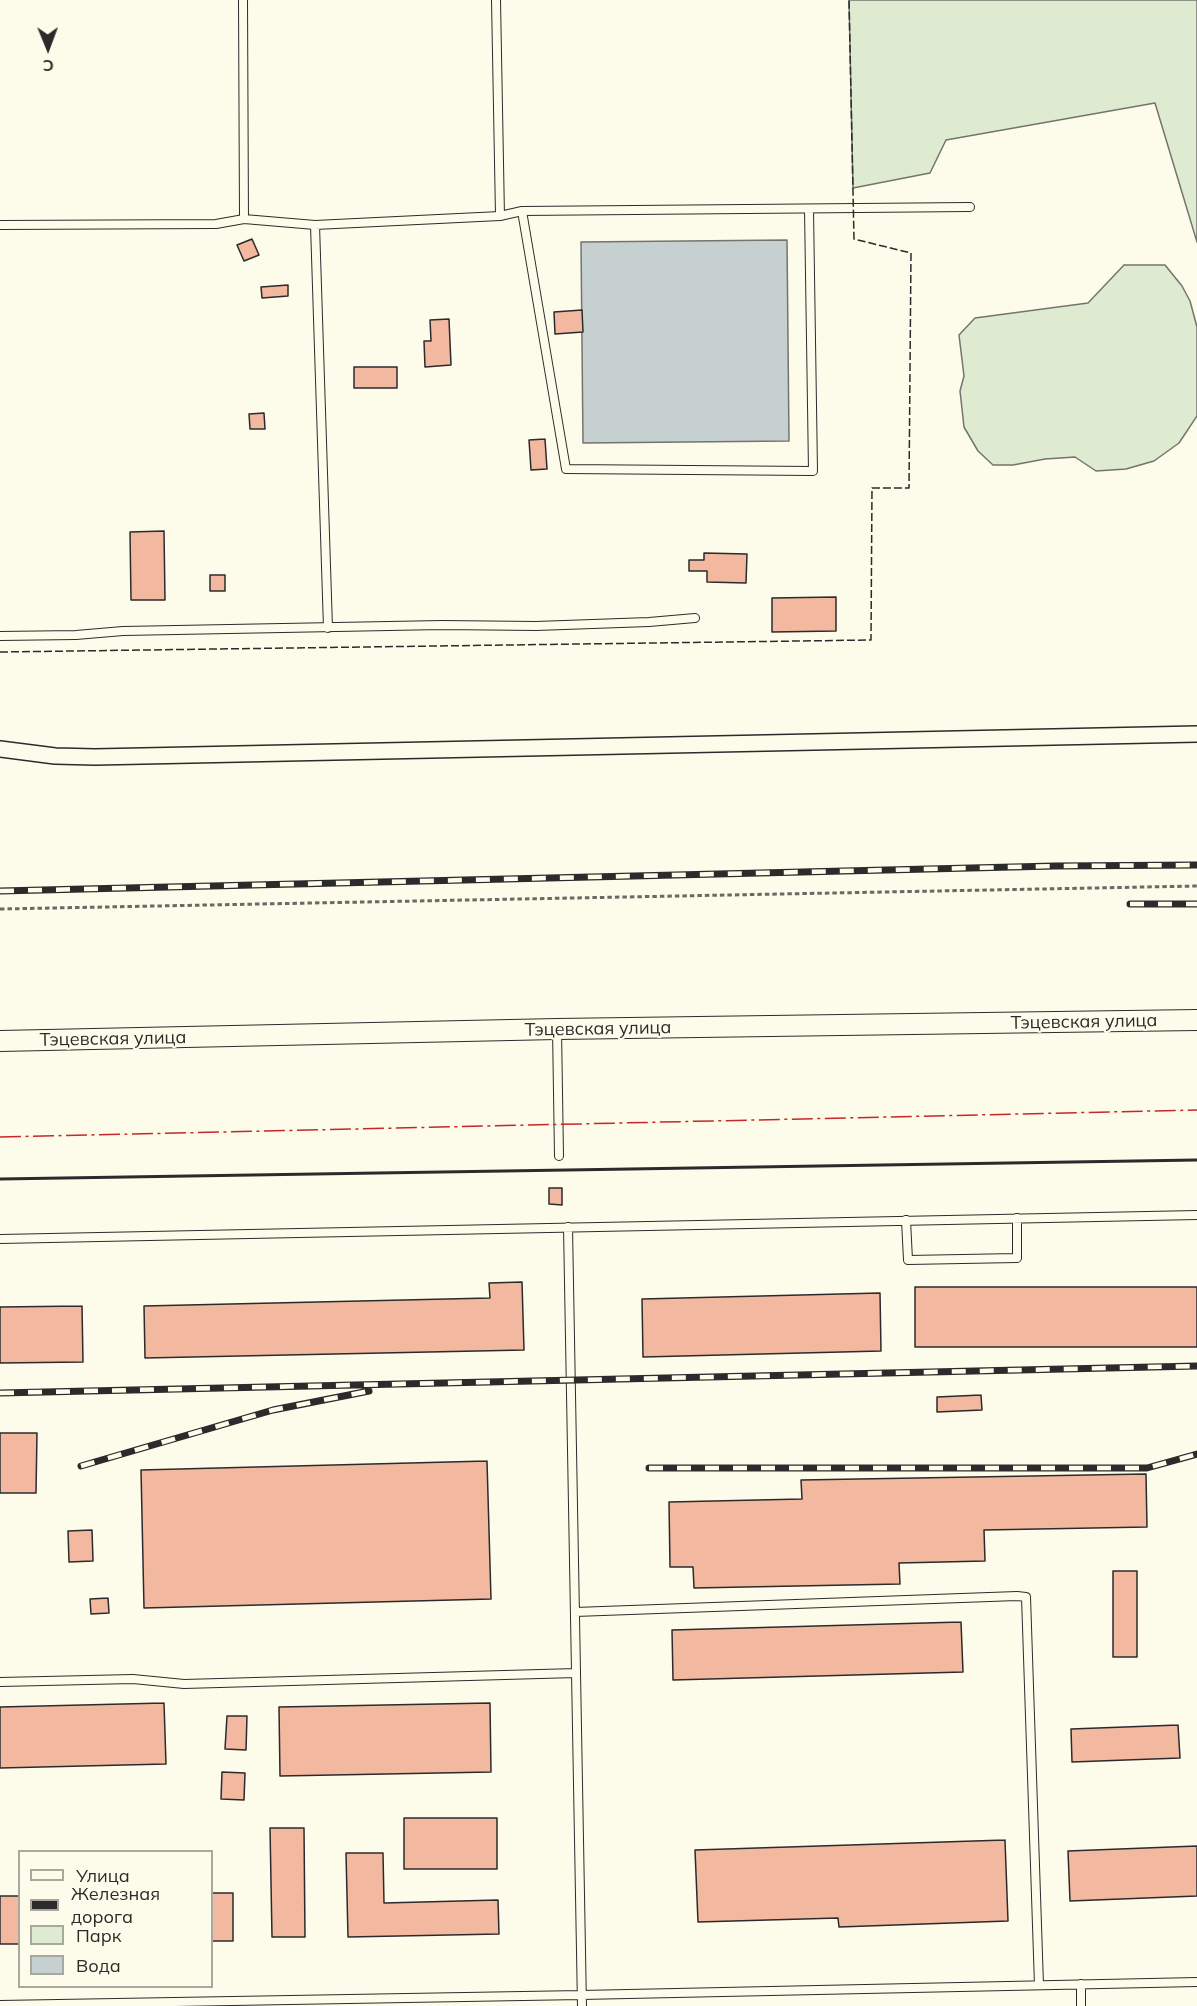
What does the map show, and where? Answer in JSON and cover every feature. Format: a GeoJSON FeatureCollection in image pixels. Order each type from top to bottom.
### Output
{"type":"FeatureCollection","features":[{"type":"Feature","properties":{"kind":"street"},"geometry":{"type":"LineString","coordinates":[[0,749],[55,756],[107,757],[1197,734]]}},
{"type":"Feature","properties":{"kind":"street","name":"Тэцевская улица"},"geometry":{"type":"LineString","coordinates":[[0,1041],[557,1029],[1197,1020]]}},
{"type":"Feature","properties":{"kind":"lane"},"geometry":{"type":"LineString","coordinates":[[243,0],[244,219]]}},
{"type":"Feature","properties":{"kind":"lane"},"geometry":{"type":"LineString","coordinates":[[496,0],[500,216]]}},
{"type":"Feature","properties":{"kind":"lane"},"geometry":{"type":"LineString","coordinates":[[0,225],[216,224],[244,219],[315,225],[500,216],[522,212],[970,207]]}},
{"type":"Feature","properties":{"kind":"lane"},"geometry":{"type":"LineString","coordinates":[[522,212],[566,469],[813,471],[809,209]]}},
{"type":"Feature","properties":{"kind":"lane"},"geometry":{"type":"LineString","coordinates":[[315,225],[328,628]]}},
{"type":"Feature","properties":{"kind":"lane"},"geometry":{"type":"LineString","coordinates":[[0,636],[76,635],[123,631],[442,625],[536,626],[695,618]]}},
{"type":"Feature","properties":{"kind":"lane"},"geometry":{"type":"LineString","coordinates":[[557,1029],[559,1156]]}},
{"type":"Feature","properties":{"kind":"lane"},"geometry":{"type":"LineString","coordinates":[[0,1239],[1197,1215]]}},
{"type":"Feature","properties":{"kind":"lane"},"geometry":{"type":"LineString","coordinates":[[906,1220],[908,1260],[1017,1258],[1017,1218]]}},
{"type":"Feature","properties":{"kind":"lane"},"geometry":{"type":"LineString","coordinates":[[568,1227],[582,2006]]}},
{"type":"Feature","properties":{"kind":"lane"},"geometry":{"type":"LineString","coordinates":[[575,1612],[1026,1597],[1039,1985]]}},
{"type":"Feature","properties":{"kind":"lane"},"geometry":{"type":"LineString","coordinates":[[0,1682],[132,1679],[184,1684],[576,1673]]}},
{"type":"Feature","properties":{"kind":"lane"},"geometry":{"type":"LineString","coordinates":[[0,2005],[1197,1982]]}},
{"type":"Feature","properties":{"kind":"lane"},"geometry":{"type":"LineString","coordinates":[[1081,2006],[1082,1984]]}},
{"type":"Feature","properties":{"kind":"path"},"geometry":{"type":"LineString","coordinates":[[0,909],[1197,886]]}},
{"type":"Feature","properties":{"kind":"green space"},"geometry":{"type":"Polygon","coordinates":[[[849,0],[1197,0],[1197,242],[1155,103],[946,140],[930,173],[853,188],[849,0]]]}},
{"type":"Feature","properties":{"kind":"green space"},"geometry":{"type":"Polygon","coordinates":[[[1124,265],[1165,265],[1182,286],[1190,301],[1197,327],[1197,416],[1179,443],[1154,461],[1126,469],[1096,471],[1075,457],[1045,459],[1013,465],[993,465],[978,451],[964,427],[960,391],[964,376],[959,335],[975,318],[1088,303],[1124,265]]]}},
{"type":"Feature","properties":{"kind":"water"},"geometry":{"type":"Polygon","coordinates":[[[787,240],[789,441],[583,443],[581,242],[787,240]]]}},
{"type":"Feature","properties":{"kind":"building"},"geometry":{"type":"Polygon","coordinates":[[[252,239],[259,255],[244,261],[237,245],[252,239]]]}},
{"type":"Feature","properties":{"kind":"building"},"geometry":{"type":"Polygon","coordinates":[[[288,285],[288,296],[262,298],[261,287],[288,285]]]}},
{"type":"Feature","properties":{"kind":"building"},"geometry":{"type":"Polygon","coordinates":[[[582,310],[583,332],[555,334],[554,312],[582,310]]]}},
{"type":"Feature","properties":{"kind":"building"},"geometry":{"type":"Polygon","coordinates":[[[449,319],[451,365],[425,367],[424,341],[431,341],[430,320],[449,319]]]}},
{"type":"Feature","properties":{"kind":"building"},"geometry":{"type":"Polygon","coordinates":[[[354,367],[397,367],[397,388],[354,388],[354,367]]]}},
{"type":"Feature","properties":{"kind":"building"},"geometry":{"type":"Polygon","coordinates":[[[264,413],[265,429],[250,429],[249,414],[264,413]]]}},
{"type":"Feature","properties":{"kind":"building"},"geometry":{"type":"Polygon","coordinates":[[[545,439],[547,469],[531,470],[529,440],[545,439]]]}},
{"type":"Feature","properties":{"kind":"building"},"geometry":{"type":"Polygon","coordinates":[[[164,531],[165,600],[131,600],[130,532],[164,531]]]}},
{"type":"Feature","properties":{"kind":"building"},"geometry":{"type":"Polygon","coordinates":[[[704,553],[747,554],[746,583],[707,582],[707,571],[689,571],[689,560],[704,560],[704,553]]]}},
{"type":"Feature","properties":{"kind":"building"},"geometry":{"type":"Polygon","coordinates":[[[210,575],[225,575],[225,591],[210,591],[210,575]]]}},
{"type":"Feature","properties":{"kind":"building"},"geometry":{"type":"Polygon","coordinates":[[[836,597],[836,631],[772,632],[772,598],[836,597]]]}},
{"type":"Feature","properties":{"kind":"building"},"geometry":{"type":"Polygon","coordinates":[[[549,1188],[562,1188],[562,1205],[549,1204],[549,1188]]]}},
{"type":"Feature","properties":{"kind":"building"},"geometry":{"type":"Polygon","coordinates":[[[522,1282],[524,1350],[145,1358],[144,1306],[490,1298],[489,1283],[522,1282]]]}},
{"type":"Feature","properties":{"kind":"building"},"geometry":{"type":"Polygon","coordinates":[[[915,1287],[1197,1287],[1197,1347],[915,1347],[915,1287]]]}},
{"type":"Feature","properties":{"kind":"building"},"geometry":{"type":"Polygon","coordinates":[[[880,1293],[881,1351],[643,1357],[642,1299],[880,1293]]]}},
{"type":"Feature","properties":{"kind":"building"},"geometry":{"type":"Polygon","coordinates":[[[82,1306],[83,1362],[0,1363],[0,1307],[82,1306]]]}},
{"type":"Feature","properties":{"kind":"building"},"geometry":{"type":"Polygon","coordinates":[[[981,1395],[982,1410],[937,1412],[937,1397],[981,1395]]]}},
{"type":"Feature","properties":{"kind":"building"},"geometry":{"type":"Polygon","coordinates":[[[0,1433],[37,1433],[36,1493],[0,1493],[0,1433]]]}},
{"type":"Feature","properties":{"kind":"building"},"geometry":{"type":"Polygon","coordinates":[[[487,1461],[491,1599],[144,1608],[141,1470],[487,1461]]]}},
{"type":"Feature","properties":{"kind":"building"},"geometry":{"type":"Polygon","coordinates":[[[1146,1474],[1147,1527],[984,1530],[985,1561],[899,1563],[900,1584],[694,1588],[693,1567],[670,1567],[669,1502],[802,1499],[801,1480],[1146,1474]]]}},
{"type":"Feature","properties":{"kind":"building"},"geometry":{"type":"Polygon","coordinates":[[[92,1530],[93,1561],[69,1562],[68,1531],[92,1530]]]}},
{"type":"Feature","properties":{"kind":"building"},"geometry":{"type":"Polygon","coordinates":[[[1113,1571],[1137,1571],[1137,1657],[1113,1657],[1113,1571]]]}},
{"type":"Feature","properties":{"kind":"building"},"geometry":{"type":"Polygon","coordinates":[[[108,1598],[109,1613],[91,1614],[90,1599],[108,1598]]]}},
{"type":"Feature","properties":{"kind":"building"},"geometry":{"type":"Polygon","coordinates":[[[961,1622],[963,1672],[673,1680],[672,1630],[961,1622]]]}},
{"type":"Feature","properties":{"kind":"building"},"geometry":{"type":"Polygon","coordinates":[[[164,1703],[166,1764],[0,1768],[0,1707],[164,1703]]]}},
{"type":"Feature","properties":{"kind":"building"},"geometry":{"type":"Polygon","coordinates":[[[490,1703],[491,1772],[280,1776],[279,1707],[490,1703]]]}},
{"type":"Feature","properties":{"kind":"building"},"geometry":{"type":"Polygon","coordinates":[[[227,1716],[247,1716],[246,1750],[225,1749],[227,1716]]]}},
{"type":"Feature","properties":{"kind":"building"},"geometry":{"type":"Polygon","coordinates":[[[1178,1725],[1180,1758],[1072,1762],[1071,1729],[1178,1725]]]}},
{"type":"Feature","properties":{"kind":"building"},"geometry":{"type":"Polygon","coordinates":[[[222,1772],[245,1773],[244,1800],[221,1799],[222,1772]]]}},
{"type":"Feature","properties":{"kind":"building"},"geometry":{"type":"Polygon","coordinates":[[[404,1818],[497,1818],[497,1869],[404,1869],[404,1818]]]}},
{"type":"Feature","properties":{"kind":"building"},"geometry":{"type":"Polygon","coordinates":[[[270,1828],[304,1828],[305,1937],[272,1937],[270,1828]]]}},
{"type":"Feature","properties":{"kind":"building"},"geometry":{"type":"Polygon","coordinates":[[[1005,1840],[1008,1921],[839,1927],[838,1918],[698,1922],[695,1850],[1005,1840]]]}},
{"type":"Feature","properties":{"kind":"building"},"geometry":{"type":"Polygon","coordinates":[[[1197,1846],[1197,1896],[1070,1901],[1068,1851],[1197,1846]]]}},
{"type":"Feature","properties":{"kind":"building"},"geometry":{"type":"Polygon","coordinates":[[[346,1853],[383,1853],[384,1903],[498,1900],[499,1934],[348,1937],[346,1853]]]}},
{"type":"Feature","properties":{"kind":"building"},"geometry":{"type":"Polygon","coordinates":[[[213,1893],[233,1893],[233,1941],[213,1941],[213,1893]]]}},
{"type":"Feature","properties":{"kind":"building"},"geometry":{"type":"Polygon","coordinates":[[[0,1896],[18,1896],[18,1944],[0,1944],[0,1896]]]}},
{"type":"Feature","properties":{"kind":"railway"},"geometry":{"type":"LineString","coordinates":[[0,891],[1055,866],[1197,865]]}},
{"type":"Feature","properties":{"kind":"railway"},"geometry":{"type":"LineString","coordinates":[[1130,904],[1197,904]]}},
{"type":"Feature","properties":{"kind":"railway"},"geometry":{"type":"LineString","coordinates":[[0,1393],[1197,1366]]}},
{"type":"Feature","properties":{"kind":"railway"},"geometry":{"type":"LineString","coordinates":[[81,1466],[273,1410],[369,1391]]}},
{"type":"Feature","properties":{"kind":"railway"},"geometry":{"type":"LineString","coordinates":[[649,1468],[1147,1468],[1197,1454]]}},
{"type":"Feature","properties":{"kind":"fence"},"geometry":{"type":"LineString","coordinates":[[0,652],[871,640],[872,488],[909,488],[911,253],[854,239],[849,0]]}},
{"type":"Feature","properties":{"kind":"wall"},"geometry":{"type":"LineString","coordinates":[[0,1179],[1197,1160]]}},
{"type":"Feature","properties":{"kind":"power"},"geometry":{"type":"LineString","coordinates":[[0,1137],[1197,1110]]}}]}
